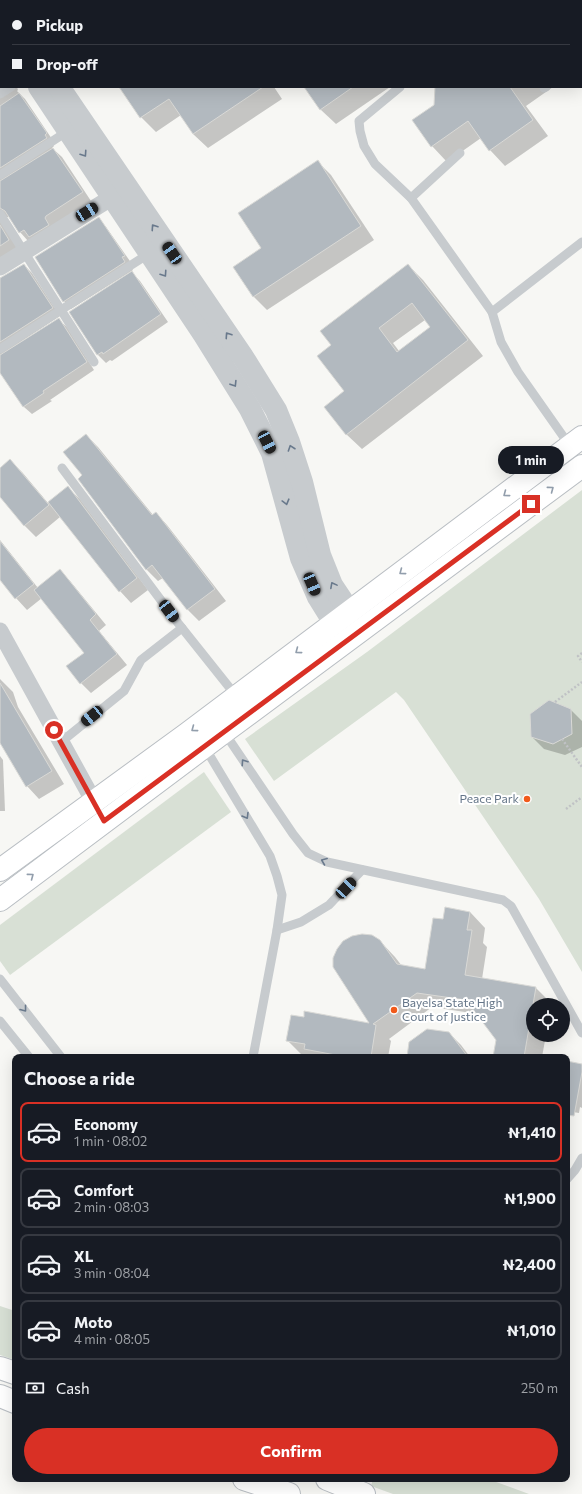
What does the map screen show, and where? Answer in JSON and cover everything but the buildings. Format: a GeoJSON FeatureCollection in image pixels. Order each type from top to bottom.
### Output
{"type":"FeatureCollection","features":[{"type":"Feature","properties":{"kind":"main road"},"geometry":{"type":"LineString","coordinates":[[0,900],[224,732],[348,626],[576,442]]}},
{"type":"Feature","properties":{"kind":"main road"},"geometry":{"type":"LineString","coordinates":[[0,870],[237,697],[348,626],[582,466]]}},
{"type":"Feature","properties":{"kind":"main road"},"geometry":{"type":"LineString","coordinates":[[0,1368],[12,1372]]}},
{"type":"Feature","properties":{"kind":"main road"},"geometry":{"type":"LineString","coordinates":[[0,1396],[12,1401]]}},
{"type":"Feature","properties":{"kind":"main road"},"geometry":{"type":"LineString","coordinates":[[253,1482],[289,1494]]}},
{"type":"Feature","properties":{"kind":"main road"},"geometry":{"type":"LineString","coordinates":[[338,1482],[360,1488]]}},
{"type":"Feature","properties":{"kind":"street"},"geometry":{"type":"LineString","coordinates":[[40,88],[68,130],[120,192],[243,357],[276,410],[289,442],[302,482],[320,555],[348,626]]}},
{"type":"Feature","properties":{"kind":"street"},"geometry":{"type":"LineString","coordinates":[[60,88],[120,192],[150,253],[204,335],[250,410],[272,453],[301,558],[318,597],[348,626]]}},
{"type":"Feature","properties":{"kind":"street"},"geometry":{"type":"LineString","coordinates":[[0,267],[120,192]]}},
{"type":"Feature","properties":{"kind":"street"},"geometry":{"type":"LineString","coordinates":[[0,631],[104,821]]}},
{"type":"Feature","properties":{"kind":"lane"},"geometry":{"type":"LineString","coordinates":[[0,94],[9,88]]}},
{"type":"Feature","properties":{"kind":"lane"},"geometry":{"type":"LineString","coordinates":[[399,88],[359,121],[364,146],[375,164],[411,198],[492,312],[501,342],[518,372],[576,442]]}},
{"type":"Feature","properties":{"kind":"lane"},"geometry":{"type":"LineString","coordinates":[[0,175],[68,130]]}},
{"type":"Feature","properties":{"kind":"lane"},"geometry":{"type":"LineString","coordinates":[[411,198],[460,154]]}},
{"type":"Feature","properties":{"kind":"lane"},"geometry":{"type":"LineString","coordinates":[[0,214],[94,362]]}},
{"type":"Feature","properties":{"kind":"lane"},"geometry":{"type":"LineString","coordinates":[[492,312],[582,242]]}},
{"type":"Feature","properties":{"kind":"lane"},"geometry":{"type":"LineString","coordinates":[[0,349],[150,253]]}},
{"type":"Feature","properties":{"kind":"lane"},"geometry":{"type":"LineString","coordinates":[[62,468],[182,628],[237,697]]}},
{"type":"Feature","properties":{"kind":"lane"},"geometry":{"type":"LineString","coordinates":[[60,742],[124,691],[141,660],[182,628]]}},
{"type":"Feature","properties":{"kind":"lane"},"geometry":{"type":"LineString","coordinates":[[224,732],[293,834],[308,853],[327,862],[503,900],[511,906],[518,916],[582,1033]]}},
{"type":"Feature","properties":{"kind":"lane"},"geometry":{"type":"LineString","coordinates":[[204,746],[270,856],[278,876],[282,895],[278,930],[254,1054]]}},
{"type":"Feature","properties":{"kind":"lane"},"geometry":{"type":"LineString","coordinates":[[278,930],[301,922],[329,905],[362,870]]}},
{"type":"Feature","properties":{"kind":"lane"},"geometry":{"type":"LineString","coordinates":[[0,979],[59,1054]]}},
{"type":"Feature","properties":{"kind":"lane"},"geometry":{"type":"LineString","coordinates":[[0,1021],[27,1054]]}},
{"type":"Feature","properties":{"kind":"lane"},"geometry":{"type":"LineString","coordinates":[[570,1176],[582,1158]]}},
{"type":"Feature","properties":{"kind":"path"},"geometry":{"type":"LineString","coordinates":[[582,653],[578,656],[582,662]]}},
{"type":"Feature","properties":{"kind":"path"},"geometry":{"type":"LineString","coordinates":[[555,702],[582,682]]}},
{"type":"Feature","properties":{"kind":"path"},"geometry":{"type":"LineString","coordinates":[[562,739],[582,767]]}},
{"type":"Feature","properties":{"kind":"path"},"geometry":{"type":"LineString","coordinates":[[566,809],[582,797]]}},
{"type":"Feature","properties":{"kind":"shaded area","name":"Peace Park"},"geometry":{"type":"Polygon","coordinates":[[[582,490],[582,972],[539,899],[404,700],[396,692],[274,781],[245,739],[367,652],[582,490]]]}},
{"type":"Feature","properties":{"kind":"shaded area"},"geometry":{"type":"Polygon","coordinates":[[[204,772],[231,812],[10,975],[0,961],[0,925],[204,772]]]}},
{"type":"Feature","properties":{"kind":"shaded area"},"geometry":{"type":"Polygon","coordinates":[[[0,1306],[12,1310],[12,1359],[0,1355],[0,1306]]]}},
{"type":"Feature","properties":{"kind":"shaded area"},"geometry":{"type":"Polygon","coordinates":[[[372,1482],[496,1482],[529,1494],[393,1494],[371,1486],[372,1482]]]}},
{"type":"Feature","properties":{"kind":"place","name":"Peace Park"},"geometry":{"type":"Point","coordinates":[527,799]}},
{"type":"Feature","properties":{"kind":"place","name":"Bayelsa State High Court of Justice"},"geometry":{"type":"Point","coordinates":[394,1010]}},
{"type":"Feature","properties":{"kind":"route"},"geometry":{"type":"LineString","coordinates":[[54,730],[104,821],[531,504]]}}]}
